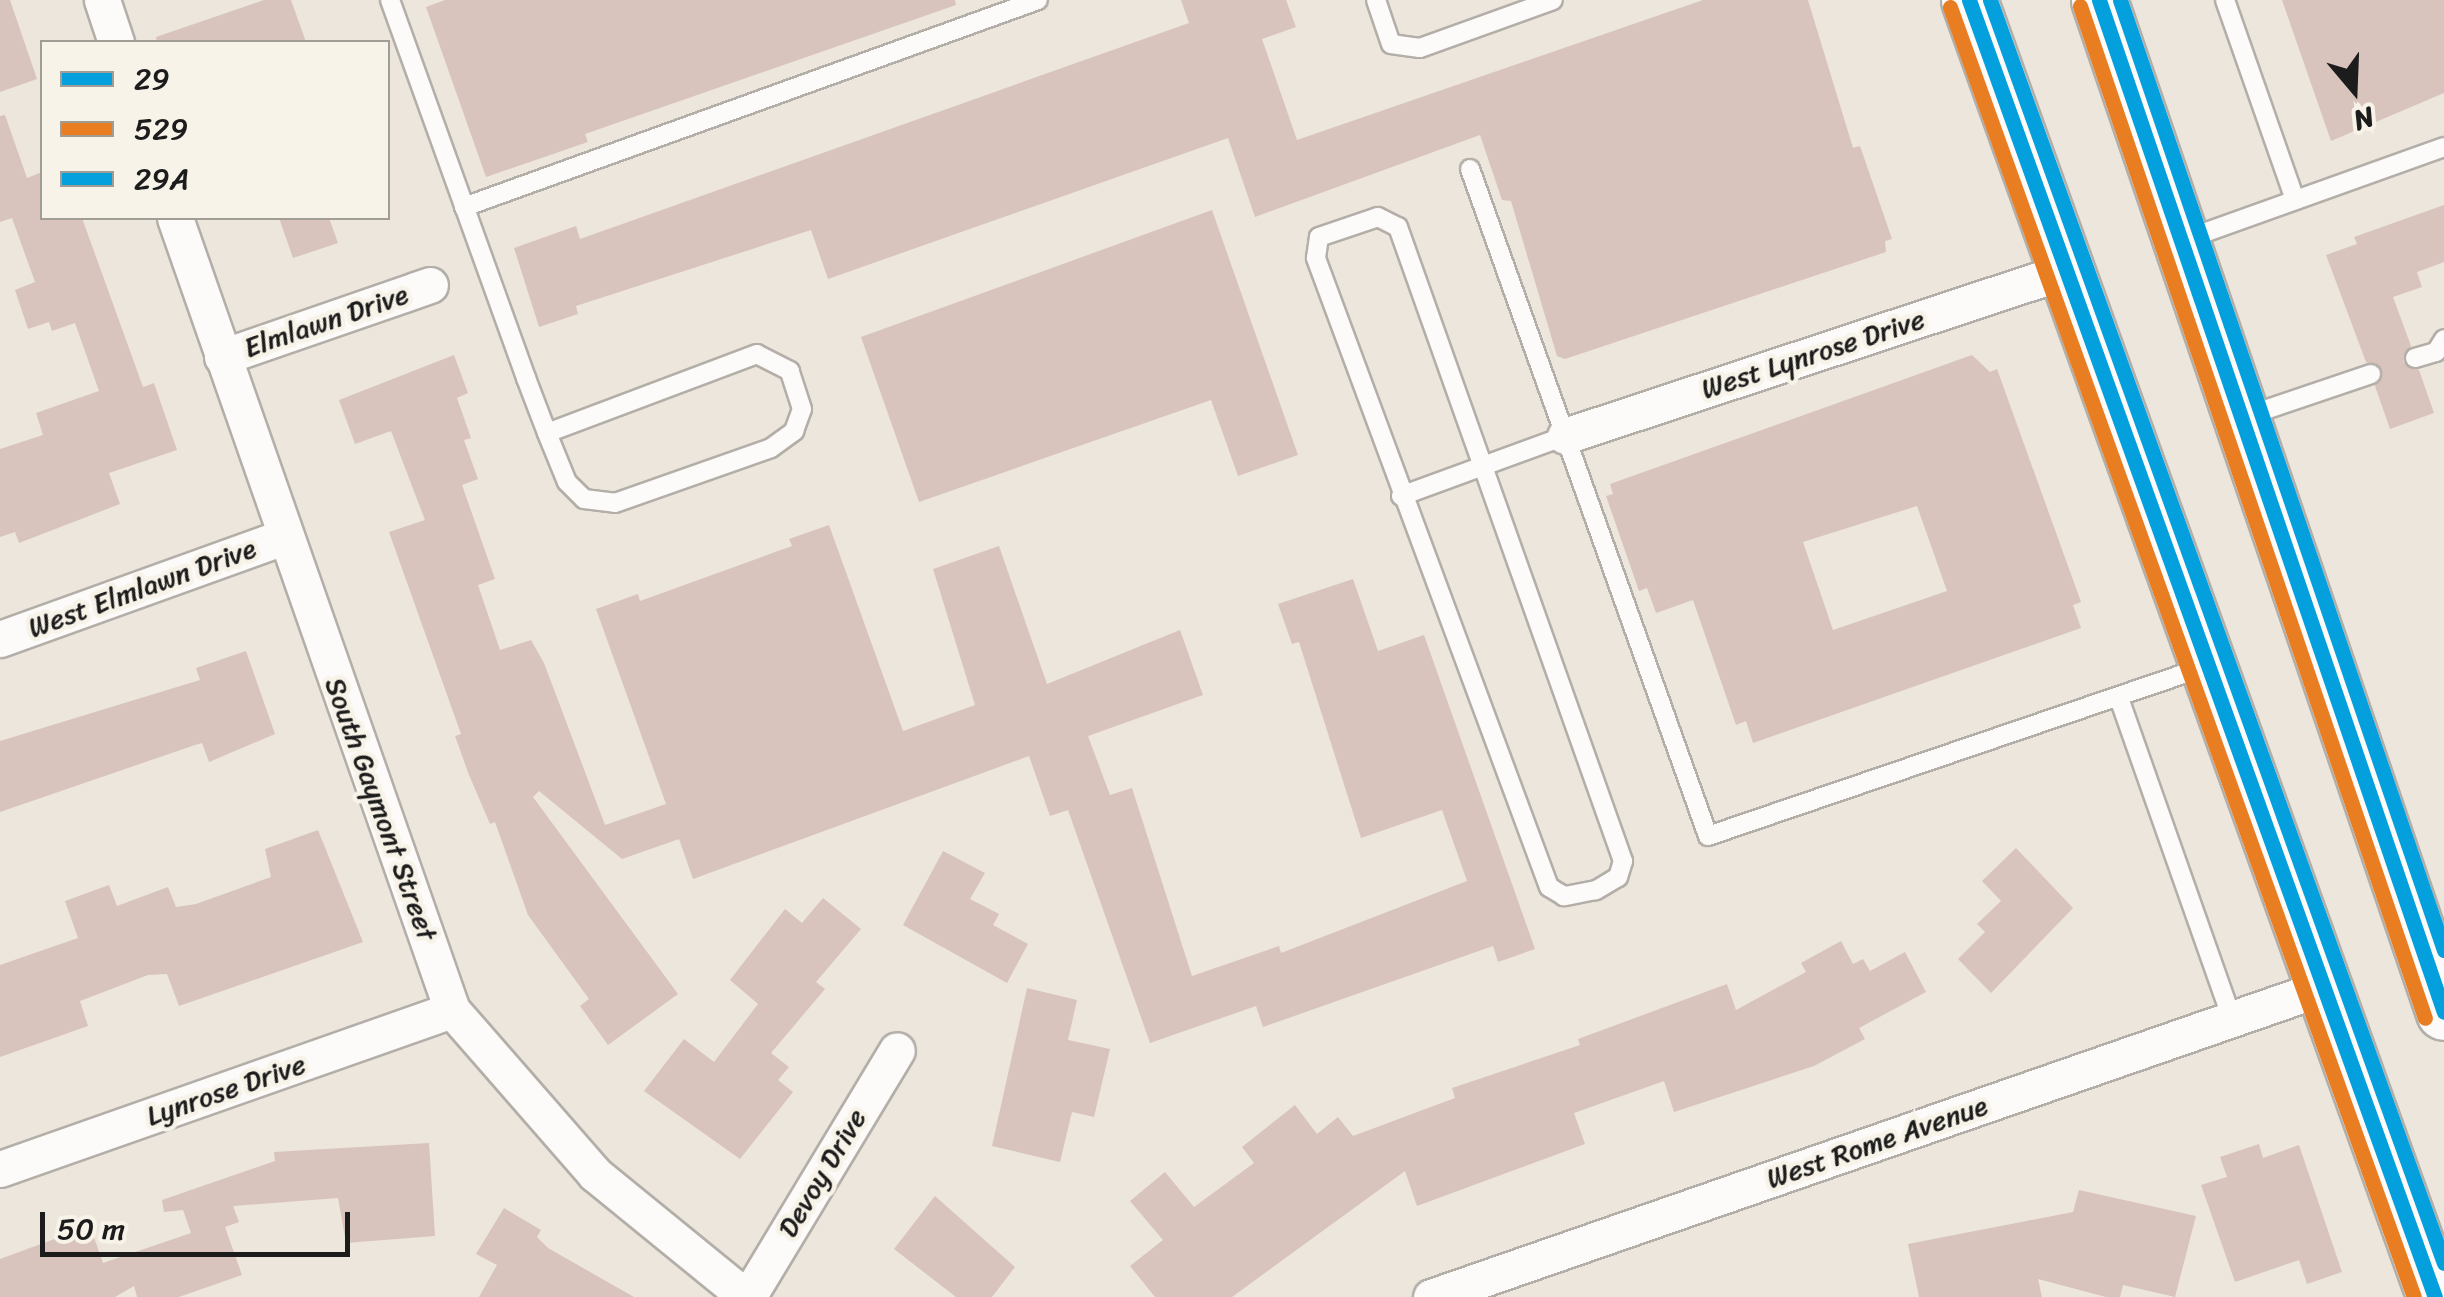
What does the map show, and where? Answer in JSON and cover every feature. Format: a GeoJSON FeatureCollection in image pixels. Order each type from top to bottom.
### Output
{"type":"FeatureCollection","features":[{"type":"Feature","properties":{"kind":"main road"},"geometry":{"type":"LineString","coordinates":[[1969,0],[2062,272],[2435,1297]]}},
{"type":"Feature","properties":{"kind":"main road"},"geometry":{"type":"LineString","coordinates":[[2098,0],[2444,1012]]}},
{"type":"Feature","properties":{"kind":"street"},"geometry":{"type":"LineString","coordinates":[[102,0],[115,40]]}},
{"type":"Feature","properties":{"kind":"street","name":"South Gaymont Street"},"geometry":{"type":"LineString","coordinates":[[176,220],[452,1010],[595,1174],[747,1297]]}},
{"type":"Feature","properties":{"kind":"street","name":"West Lynrose Drive"},"geometry":{"type":"LineString","coordinates":[[1565,436],[2062,272]]}},
{"type":"Feature","properties":{"kind":"street","name":"Elmlawn Drive"},"geometry":{"type":"LineString","coordinates":[[222,357],[430,285]]}},
{"type":"Feature","properties":{"kind":"street","name":"West Elmlawn Drive"},"geometry":{"type":"LineString","coordinates":[[0,638],[284,537]]}},
{"type":"Feature","properties":{"kind":"street","name":"West Rome Avenue"},"geometry":{"type":"LineString","coordinates":[[1431,1297],[2324,987]]}},
{"type":"Feature","properties":{"kind":"street","name":"Lynrose Drive"},"geometry":{"type":"LineString","coordinates":[[0,1169],[452,1010]]}},
{"type":"Feature","properties":{"kind":"street","name":"Devoy Drive"},"geometry":{"type":"LineString","coordinates":[[747,1297],[897,1050]]}},
{"type":"Feature","properties":{"kind":"lane"},"geometry":{"type":"LineString","coordinates":[[390,0],[548,432],[568,482],[584,498],[616,503],[771,448],[794,431],[802,409],[790,371],[756,354],[548,432]]}},
{"type":"Feature","properties":{"kind":"lane"},"geometry":{"type":"LineString","coordinates":[[464,207],[1038,0]]}},
{"type":"Feature","properties":{"kind":"lane"},"geometry":{"type":"LineString","coordinates":[[1376,0],[1391,44],[1420,48],[1553,0]]}},
{"type":"Feature","properties":{"kind":"lane"},"geometry":{"type":"LineString","coordinates":[[2226,0],[2295,200]]}},
{"type":"Feature","properties":{"kind":"lane"},"geometry":{"type":"LineString","coordinates":[[2182,241],[2444,147]]}},
{"type":"Feature","properties":{"kind":"lane"},"geometry":{"type":"LineString","coordinates":[[1470,169],[1708,836],[2206,666]]}},
{"type":"Feature","properties":{"kind":"lane"},"geometry":{"type":"LineString","coordinates":[[1378,216],[1398,227],[1480,468],[1624,862],[1618,877],[1596,890],[1564,896],[1548,887],[1316,258],[1319,237],[1342,225],[1378,216]]}},
{"type":"Feature","properties":{"kind":"lane"},"geometry":{"type":"LineString","coordinates":[[2415,358],[2436,352],[2444,339]]}},
{"type":"Feature","properties":{"kind":"lane"},"geometry":{"type":"LineString","coordinates":[[2242,418],[2370,374]]}},
{"type":"Feature","properties":{"kind":"lane"},"geometry":{"type":"LineString","coordinates":[[1401,496],[1565,436]]}},
{"type":"Feature","properties":{"kind":"lane"},"geometry":{"type":"LineString","coordinates":[[2119,698],[2232,1018]]}},
{"type":"Feature","properties":{"kind":"building"},"geometry":{"type":"Polygon","coordinates":[[[0,0],[10,0],[37,79],[0,92],[0,0]]]}},
{"type":"Feature","properties":{"kind":"building"},"geometry":{"type":"Polygon","coordinates":[[[264,0],[291,0],[305,40],[157,40],[156,37],[264,0]]]}},
{"type":"Feature","properties":{"kind":"building"},"geometry":{"type":"Polygon","coordinates":[[[445,0],[955,0],[956,5],[585,134],[588,142],[486,177],[426,7],[445,0]]]}},
{"type":"Feature","properties":{"kind":"building"},"geometry":{"type":"Polygon","coordinates":[[[1181,0],[1286,0],[1296,27],[1262,39],[1297,140],[1703,0],[1808,0],[1853,148],[1860,146],[1892,239],[1885,241],[1886,252],[1565,359],[1557,356],[1511,201],[1502,200],[1480,135],[1255,217],[1228,138],[828,279],[811,230],[576,306],[578,314],[539,327],[514,248],[576,226],[580,239],[1189,23],[1181,0]]]}},
{"type":"Feature","properties":{"kind":"building"},"geometry":{"type":"Polygon","coordinates":[[[2282,0],[2444,0],[2444,93],[2331,141],[2282,0]]]}},
{"type":"Feature","properties":{"kind":"building"},"geometry":{"type":"Polygon","coordinates":[[[5,115],[27,178],[40,173],[40,220],[83,220],[143,387],[154,383],[177,450],[109,473],[120,504],[19,543],[15,532],[0,537],[0,449],[43,435],[36,413],[99,391],[75,323],[52,331],[49,322],[28,329],[15,290],[35,282],[12,218],[0,222],[0,116],[5,115]]]}},
{"type":"Feature","properties":{"kind":"building"},"geometry":{"type":"Polygon","coordinates":[[[2444,205],[2444,262],[2417,272],[2422,287],[2393,297],[2411,346],[2403,362],[2419,370],[2434,413],[2390,429],[2375,386],[2382,369],[2366,362],[2326,255],[2357,244],[2354,237],[2444,205]]]}},
{"type":"Feature","properties":{"kind":"building"},"geometry":{"type":"Polygon","coordinates":[[[1212,210],[1298,455],[1238,476],[1211,400],[919,502],[861,337],[1212,210]]]}},
{"type":"Feature","properties":{"kind":"building"},"geometry":{"type":"Polygon","coordinates":[[[280,220],[330,220],[338,243],[293,258],[280,220]]]}},
{"type":"Feature","properties":{"kind":"building"},"geometry":{"type":"Polygon","coordinates":[[[454,355],[468,393],[457,398],[471,438],[464,440],[478,479],[462,485],[495,579],[478,585],[500,650],[531,640],[544,663],[605,825],[666,804],[596,609],[638,594],[640,601],[792,546],[789,539],[829,525],[903,731],[975,705],[933,569],[999,546],[1047,684],[1180,630],[1203,695],[1088,736],[1110,795],[1132,788],[1192,976],[1279,946],[1281,953],[1467,881],[1442,810],[1361,838],[1299,642],[1292,644],[1278,604],[1353,579],[1378,651],[1424,635],[1535,949],[1498,962],[1493,946],[1263,1027],[1256,1006],[1150,1043],[1068,810],[1050,816],[1029,756],[693,879],[679,839],[622,859],[539,791],[533,797],[678,994],[608,1045],[580,1006],[589,999],[528,915],[495,822],[490,824],[455,736],[461,734],[389,532],[425,520],[391,431],[355,444],[339,400],[454,355]]]}},
{"type":"Feature","properties":{"kind":"building"},"geometry":{"type":"Polygon","coordinates":[[[1972,355],[1990,372],[1997,369],[2081,602],[2073,605],[2081,628],[1753,743],[1746,721],[1736,725],[1693,600],[1656,613],[1647,588],[1639,591],[1606,496],[1613,494],[1610,484],[1972,355]],[[1917,506],[1803,542],[1833,630],[1947,591],[1917,506]]]}},
{"type":"Feature","properties":{"kind":"building"},"geometry":{"type":"Polygon","coordinates":[[[246,651],[275,734],[209,762],[202,743],[0,812],[0,741],[200,680],[196,668],[246,651]]]}},
{"type":"Feature","properties":{"kind":"building"},"geometry":{"type":"Polygon","coordinates":[[[318,830],[363,942],[179,1006],[167,974],[148,975],[80,1001],[88,1026],[0,1057],[0,965],[78,938],[65,901],[109,885],[117,906],[168,887],[176,907],[196,904],[271,877],[265,849],[318,830]]]}},
{"type":"Feature","properties":{"kind":"building"},"geometry":{"type":"Polygon","coordinates":[[[2016,848],[2073,908],[1991,993],[1958,959],[1985,932],[1977,924],[2001,901],[1982,881],[2016,848]]]}},
{"type":"Feature","properties":{"kind":"building"},"geometry":{"type":"Polygon","coordinates":[[[943,851],[985,873],[970,899],[999,914],[993,925],[1028,944],[1007,983],[903,925],[943,851]]]}},
{"type":"Feature","properties":{"kind":"building"},"geometry":{"type":"Polygon","coordinates":[[[823,898],[861,929],[816,982],[825,989],[771,1053],[789,1067],[778,1080],[793,1092],[740,1159],[644,1091],[684,1039],[714,1062],[758,1004],[730,980],[785,909],[802,923],[823,898]]]}},
{"type":"Feature","properties":{"kind":"building"},"geometry":{"type":"Polygon","coordinates":[[[1841,941],[1853,964],[1863,959],[1870,971],[1905,952],[1926,992],[1859,1028],[1865,1039],[1814,1066],[1674,1112],[1664,1081],[1574,1113],[1585,1144],[1417,1206],[1405,1171],[1232,1297],[1155,1297],[1130,1266],[1163,1240],[1130,1201],[1165,1172],[1194,1207],[1254,1163],[1242,1147],[1295,1105],[1317,1134],[1338,1117],[1353,1136],[1455,1098],[1452,1088],[1580,1045],[1578,1039],[1727,984],[1736,1010],[1806,972],[1801,963],[1841,941]]]}},
{"type":"Feature","properties":{"kind":"building"},"geometry":{"type":"Polygon","coordinates":[[[1027,988],[1077,1000],[1068,1040],[1110,1049],[1094,1117],[1072,1112],[1060,1162],[992,1146],[1027,988]]]}},
{"type":"Feature","properties":{"kind":"building"},"geometry":{"type":"Polygon","coordinates":[[[429,1143],[435,1236],[346,1243],[338,1198],[233,1206],[239,1222],[225,1227],[242,1275],[179,1297],[137,1297],[134,1286],[115,1297],[0,1297],[0,1259],[90,1226],[103,1263],[191,1233],[183,1210],[164,1212],[162,1200],[275,1161],[274,1152],[429,1143]]]}},
{"type":"Feature","properties":{"kind":"building"},"geometry":{"type":"Polygon","coordinates":[[[2259,1144],[2263,1158],[2299,1145],[2342,1272],[2307,1284],[2299,1260],[2235,1282],[2201,1185],[2227,1177],[2220,1157],[2259,1144]]]}},
{"type":"Feature","properties":{"kind":"building"},"geometry":{"type":"Polygon","coordinates":[[[2079,1190],[2196,1216],[2175,1297],[2123,1285],[2120,1297],[2106,1297],[2038,1279],[2042,1297],[1919,1297],[1908,1244],[2073,1212],[2079,1190]]]}},
{"type":"Feature","properties":{"kind":"building"},"geometry":{"type":"Polygon","coordinates":[[[935,1196],[1015,1267],[992,1297],[956,1297],[894,1249],[935,1196]]]}},
{"type":"Feature","properties":{"kind":"building"},"geometry":{"type":"Polygon","coordinates":[[[504,1208],[541,1230],[537,1237],[548,1248],[634,1297],[479,1297],[497,1265],[476,1254],[504,1208]]]}},
{"type":"Feature","properties":{"kind":"transit line","name":"29"},"geometry":{"type":"LineString","coordinates":[[1969,0],[2435,1297]]}},
{"type":"Feature","properties":{"kind":"transit line","name":"29A"},"geometry":{"type":"LineString","coordinates":[[1990,0],[2444,1263]]}},
{"type":"Feature","properties":{"kind":"transit line","name":"29"},"geometry":{"type":"LineString","coordinates":[[2099,0],[2444,1012]]}},
{"type":"Feature","properties":{"kind":"transit line","name":"29A"},"geometry":{"type":"LineString","coordinates":[[2120,0],[2444,950]]}},
{"type":"Feature","properties":{"kind":"transit line","name":"529"},"geometry":{"type":"LineString","coordinates":[[2080,6],[2425,1018]]}},
{"type":"Feature","properties":{"kind":"transit line","name":"529"},"geometry":{"type":"LineString","coordinates":[[1950,7],[2414,1297]]}}]}
